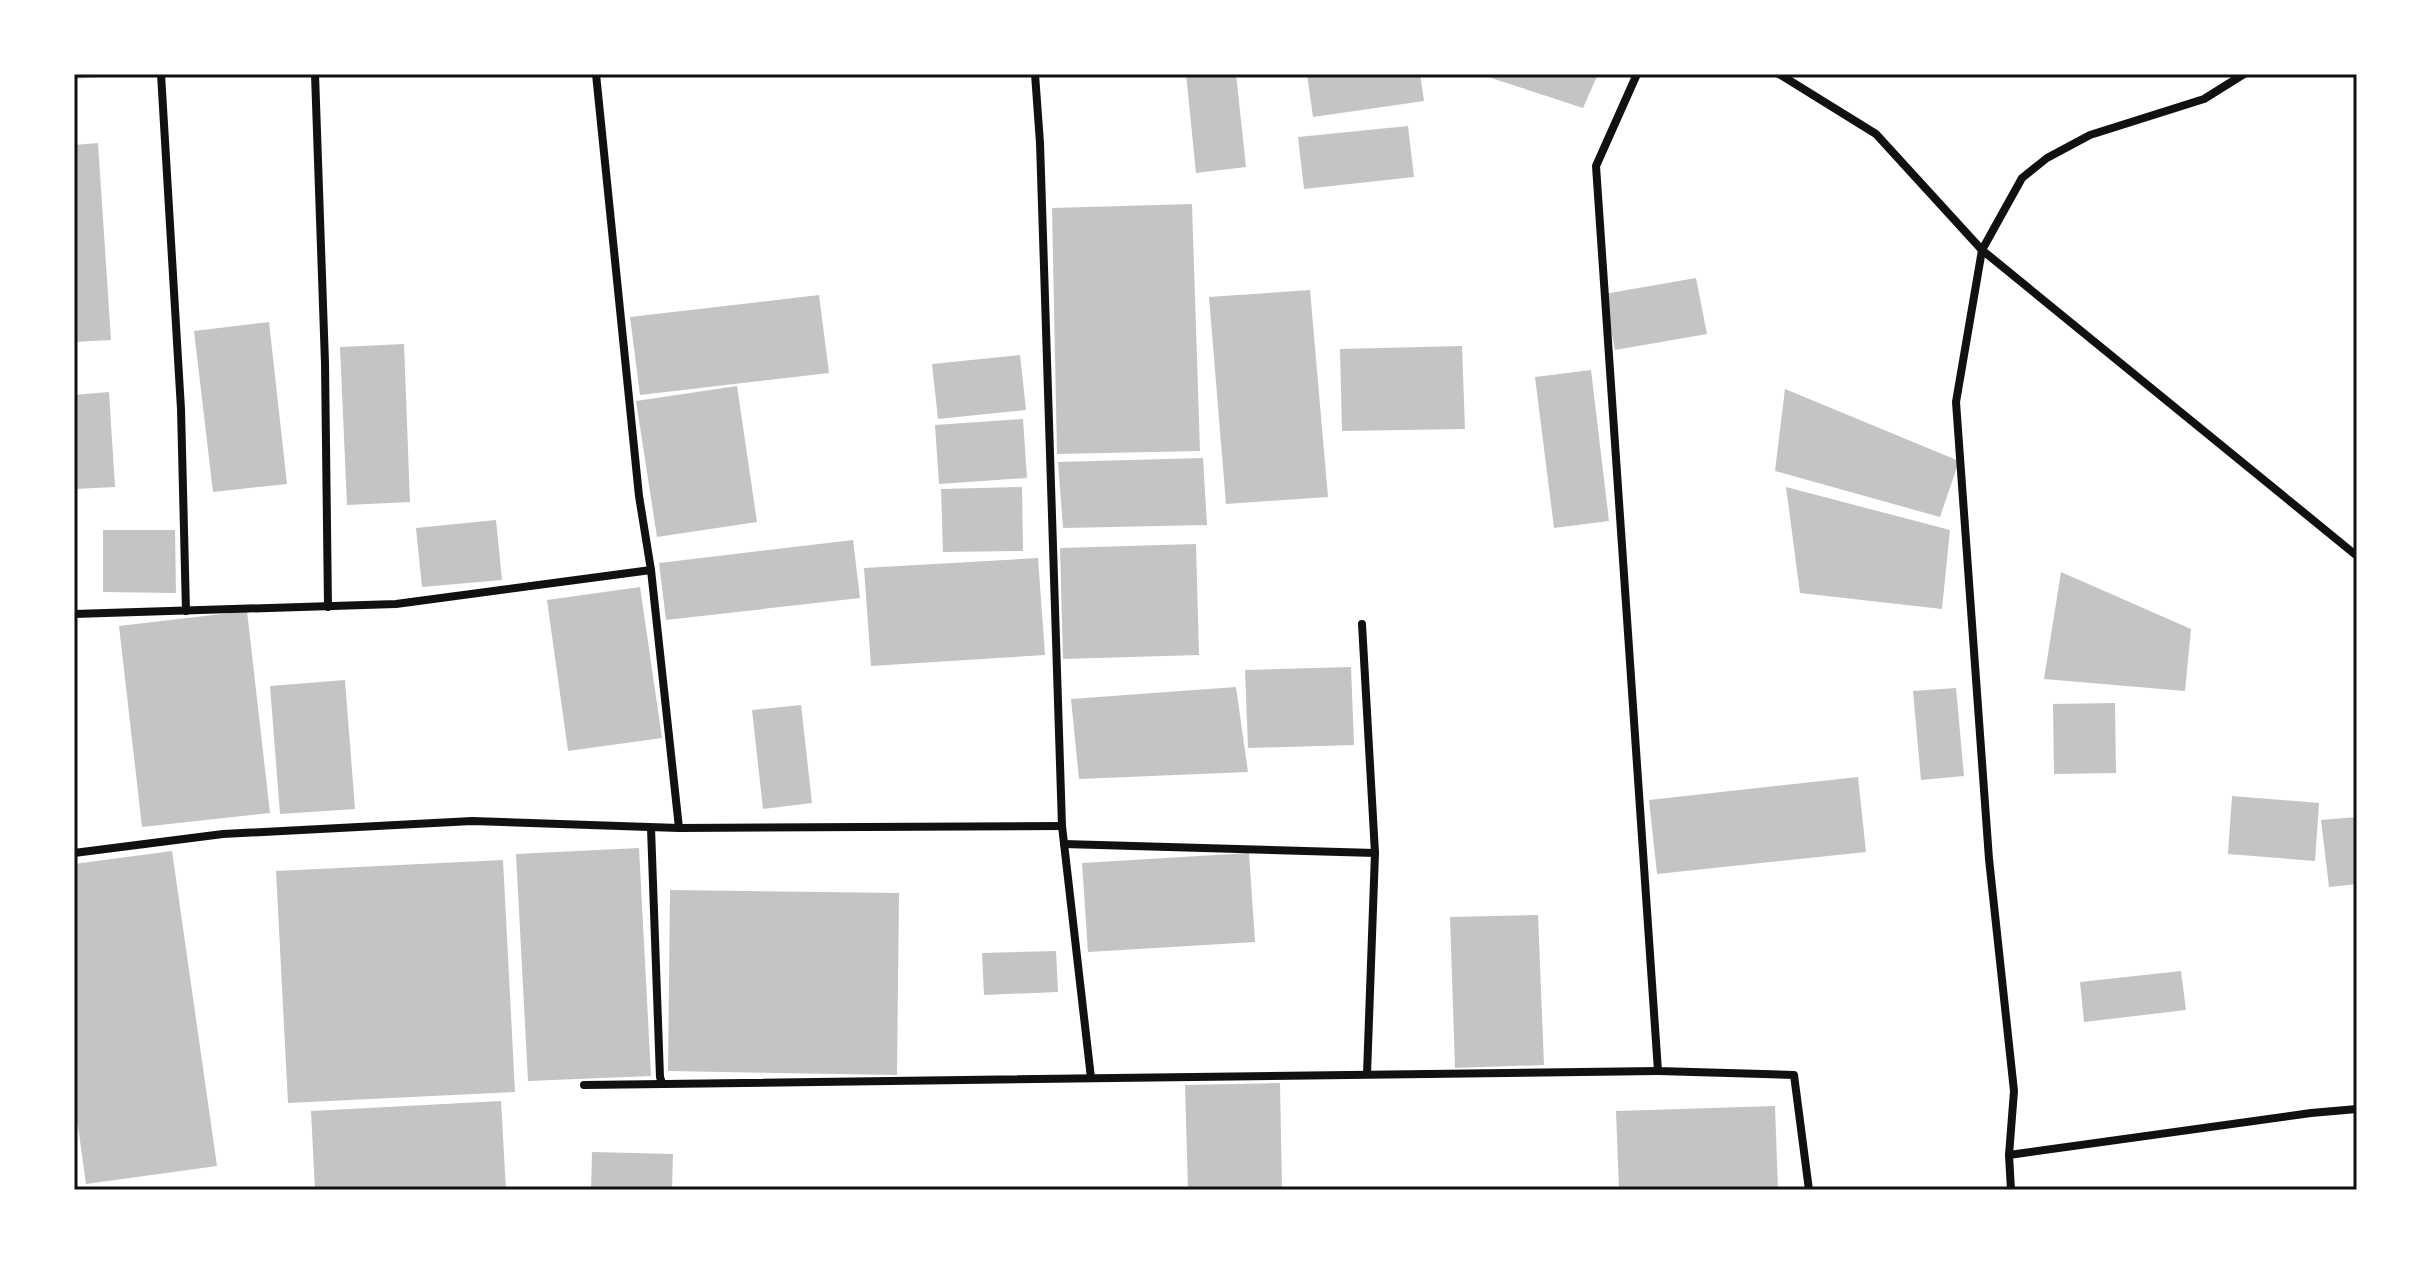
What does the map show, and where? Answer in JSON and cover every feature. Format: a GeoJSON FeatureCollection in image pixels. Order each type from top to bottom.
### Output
{"type":"FeatureCollection","features":[{"type":"Feature","properties":{"kind":"street"},"geometry":{"type":"LineString","coordinates":[[161,74],[181,409],[186,611]]}},
{"type":"Feature","properties":{"kind":"street"},"geometry":{"type":"LineString","coordinates":[[315,74],[325,363],[328,607]]}},
{"type":"Feature","properties":{"kind":"street"},"geometry":{"type":"LineString","coordinates":[[596,74],[639,496],[651,570],[679,828]]}},
{"type":"Feature","properties":{"kind":"street"},"geometry":{"type":"LineString","coordinates":[[1035,74],[1040,143],[1062,826],[1091,1078]]}},
{"type":"Feature","properties":{"kind":"street"},"geometry":{"type":"LineString","coordinates":[[1637,74],[1596,166],[1658,1071]]}},
{"type":"Feature","properties":{"kind":"street"},"geometry":{"type":"LineString","coordinates":[[1779,74],[1876,134],[1982,250],[2357,556]]}},
{"type":"Feature","properties":{"kind":"street"},"geometry":{"type":"LineString","coordinates":[[2011,1190],[2009,1155],[2014,1091],[1989,859],[1956,402],[1982,250],[2022,178],[2047,158],[2090,135],[2204,99],[2244,74]]}},
{"type":"Feature","properties":{"kind":"street"},"geometry":{"type":"LineString","coordinates":[[74,614],[396,604],[651,570]]}},
{"type":"Feature","properties":{"kind":"street"},"geometry":{"type":"LineString","coordinates":[[1362,624],[1375,853],[1367,1074]]}},
{"type":"Feature","properties":{"kind":"street"},"geometry":{"type":"LineString","coordinates":[[74,853],[223,834],[472,821],[651,828],[1062,826]]}},
{"type":"Feature","properties":{"kind":"street"},"geometry":{"type":"LineString","coordinates":[[651,828],[662,1083]]}},
{"type":"Feature","properties":{"kind":"street"},"geometry":{"type":"LineString","coordinates":[[1064,844],[1375,853]]}},
{"type":"Feature","properties":{"kind":"street"},"geometry":{"type":"LineString","coordinates":[[584,1085],[1658,1071],[1794,1075],[1809,1190]]}},
{"type":"Feature","properties":{"kind":"street"},"geometry":{"type":"LineString","coordinates":[[2009,1155],[2357,1109]]}},
{"type":"Feature","properties":{"kind":"building"},"geometry":{"type":"Polygon","coordinates":[[[74,74],[113,74],[113,76],[74,79],[74,74]]]}},
{"type":"Feature","properties":{"kind":"building"},"geometry":{"type":"Polygon","coordinates":[[[1186,74],[1236,74],[1246,167],[1196,173],[1186,74]]]}},
{"type":"Feature","properties":{"kind":"building"},"geometry":{"type":"Polygon","coordinates":[[[1307,74],[1420,74],[1424,101],[1313,117],[1307,74]]]}},
{"type":"Feature","properties":{"kind":"building"},"geometry":{"type":"Polygon","coordinates":[[[1479,74],[1598,74],[1583,108],[1479,74]]]}},
{"type":"Feature","properties":{"kind":"building"},"geometry":{"type":"Polygon","coordinates":[[[1408,126],[1414,177],[1304,189],[1298,137],[1408,126]]]}},
{"type":"Feature","properties":{"kind":"building"},"geometry":{"type":"Polygon","coordinates":[[[98,143],[111,340],[74,342],[74,145],[98,143]]]}},
{"type":"Feature","properties":{"kind":"building"},"geometry":{"type":"Polygon","coordinates":[[[1192,204],[1200,451],[1057,454],[1052,208],[1192,204]]]}},
{"type":"Feature","properties":{"kind":"building"},"geometry":{"type":"Polygon","coordinates":[[[1696,278],[1707,334],[1615,350],[1604,294],[1696,278]]]}},
{"type":"Feature","properties":{"kind":"building"},"geometry":{"type":"Polygon","coordinates":[[[1310,290],[1328,497],[1226,504],[1209,297],[1310,290]]]}},
{"type":"Feature","properties":{"kind":"building"},"geometry":{"type":"Polygon","coordinates":[[[819,295],[829,373],[640,395],[630,317],[819,295]]]}},
{"type":"Feature","properties":{"kind":"building"},"geometry":{"type":"Polygon","coordinates":[[[269,322],[287,484],[213,492],[194,331],[269,322]]]}},
{"type":"Feature","properties":{"kind":"building"},"geometry":{"type":"Polygon","coordinates":[[[404,344],[410,502],[347,505],[340,347],[404,344]]]}},
{"type":"Feature","properties":{"kind":"building"},"geometry":{"type":"Polygon","coordinates":[[[1462,346],[1465,429],[1342,431],[1340,349],[1462,346]]]}},
{"type":"Feature","properties":{"kind":"building"},"geometry":{"type":"Polygon","coordinates":[[[1020,355],[1026,410],[938,419],[932,364],[1020,355]]]}},
{"type":"Feature","properties":{"kind":"building"},"geometry":{"type":"Polygon","coordinates":[[[1591,370],[1609,521],[1554,528],[1535,377],[1591,370]]]}},
{"type":"Feature","properties":{"kind":"building"},"geometry":{"type":"Polygon","coordinates":[[[737,386],[757,522],[657,537],[636,401],[737,386]]]}},
{"type":"Feature","properties":{"kind":"building"},"geometry":{"type":"Polygon","coordinates":[[[1785,389],[1959,461],[1940,517],[1775,471],[1785,389]]]}},
{"type":"Feature","properties":{"kind":"building"},"geometry":{"type":"Polygon","coordinates":[[[109,392],[115,487],[74,489],[74,395],[109,392]]]}},
{"type":"Feature","properties":{"kind":"building"},"geometry":{"type":"Polygon","coordinates":[[[1023,419],[1027,478],[939,484],[935,425],[1023,419]]]}},
{"type":"Feature","properties":{"kind":"building"},"geometry":{"type":"Polygon","coordinates":[[[1203,458],[1207,525],[1063,528],[1058,462],[1203,458]]]}},
{"type":"Feature","properties":{"kind":"building"},"geometry":{"type":"Polygon","coordinates":[[[1022,487],[1023,551],[943,552],[941,489],[1022,487]]]}},
{"type":"Feature","properties":{"kind":"building"},"geometry":{"type":"Polygon","coordinates":[[[1786,487],[1950,530],[1942,609],[1800,593],[1786,487]]]}},
{"type":"Feature","properties":{"kind":"building"},"geometry":{"type":"Polygon","coordinates":[[[496,520],[502,580],[422,587],[416,528],[496,520]]]}},
{"type":"Feature","properties":{"kind":"building"},"geometry":{"type":"Polygon","coordinates":[[[103,530],[175,530],[176,593],[103,592],[103,530]]]}},
{"type":"Feature","properties":{"kind":"building"},"geometry":{"type":"Polygon","coordinates":[[[853,540],[860,598],[666,620],[659,563],[853,540]]]}},
{"type":"Feature","properties":{"kind":"building"},"geometry":{"type":"Polygon","coordinates":[[[1196,544],[1199,655],[1063,659],[1060,548],[1196,544]]]}},
{"type":"Feature","properties":{"kind":"building"},"geometry":{"type":"Polygon","coordinates":[[[1038,558],[1045,655],[871,666],[864,568],[1038,558]]]}},
{"type":"Feature","properties":{"kind":"building"},"geometry":{"type":"Polygon","coordinates":[[[2061,572],[2191,629],[2185,691],[2044,679],[2061,572]]]}},
{"type":"Feature","properties":{"kind":"building"},"geometry":{"type":"Polygon","coordinates":[[[640,587],[662,738],[568,751],[547,600],[640,587]]]}},
{"type":"Feature","properties":{"kind":"building"},"geometry":{"type":"Polygon","coordinates":[[[247,611],[270,813],[142,827],[119,626],[247,611]]]}},
{"type":"Feature","properties":{"kind":"building"},"geometry":{"type":"Polygon","coordinates":[[[1351,667],[1354,745],[1248,748],[1245,670],[1351,667]]]}},
{"type":"Feature","properties":{"kind":"building"},"geometry":{"type":"Polygon","coordinates":[[[345,680],[355,809],[280,814],[270,686],[345,680]]]}},
{"type":"Feature","properties":{"kind":"building"},"geometry":{"type":"Polygon","coordinates":[[[1236,687],[1248,772],[1079,779],[1071,699],[1236,687]]]}},
{"type":"Feature","properties":{"kind":"building"},"geometry":{"type":"Polygon","coordinates":[[[1956,688],[1964,776],[1921,780],[1913,691],[1956,688]]]}},
{"type":"Feature","properties":{"kind":"building"},"geometry":{"type":"Polygon","coordinates":[[[2115,703],[2116,773],[2054,774],[2053,704],[2115,703]]]}},
{"type":"Feature","properties":{"kind":"building"},"geometry":{"type":"Polygon","coordinates":[[[801,705],[812,803],[763,809],[752,710],[801,705]]]}},
{"type":"Feature","properties":{"kind":"building"},"geometry":{"type":"Polygon","coordinates":[[[1858,777],[1866,852],[1657,874],[1649,800],[1858,777]]]}},
{"type":"Feature","properties":{"kind":"building"},"geometry":{"type":"Polygon","coordinates":[[[2232,796],[2319,803],[2315,861],[2228,854],[2232,796]]]}},
{"type":"Feature","properties":{"kind":"building"},"geometry":{"type":"Polygon","coordinates":[[[2357,817],[2357,884],[2329,887],[2321,820],[2357,817]]]}},
{"type":"Feature","properties":{"kind":"building"},"geometry":{"type":"Polygon","coordinates":[[[639,848],[651,1076],[528,1081],[516,854],[639,848]]]}},
{"type":"Feature","properties":{"kind":"building"},"geometry":{"type":"Polygon","coordinates":[[[172,851],[217,1166],[86,1184],[74,1098],[74,864],[172,851]]]}},
{"type":"Feature","properties":{"kind":"building"},"geometry":{"type":"Polygon","coordinates":[[[1249,853],[1255,942],[1088,952],[1082,863],[1249,853]]]}},
{"type":"Feature","properties":{"kind":"building"},"geometry":{"type":"Polygon","coordinates":[[[503,860],[515,1092],[288,1103],[276,871],[503,860]]]}},
{"type":"Feature","properties":{"kind":"building"},"geometry":{"type":"Polygon","coordinates":[[[670,890],[899,893],[897,1075],[668,1071],[670,890]]]}},
{"type":"Feature","properties":{"kind":"building"},"geometry":{"type":"Polygon","coordinates":[[[1538,915],[1544,1065],[1455,1068],[1450,917],[1538,915]]]}},
{"type":"Feature","properties":{"kind":"building"},"geometry":{"type":"Polygon","coordinates":[[[1056,951],[1058,992],[984,995],[982,953],[1056,951]]]}},
{"type":"Feature","properties":{"kind":"building"},"geometry":{"type":"Polygon","coordinates":[[[2181,971],[2186,1010],[2084,1022],[2080,982],[2181,971]]]}},
{"type":"Feature","properties":{"kind":"building"},"geometry":{"type":"Polygon","coordinates":[[[1280,1083],[1282,1190],[1188,1190],[1185,1085],[1280,1083]]]}},
{"type":"Feature","properties":{"kind":"building"},"geometry":{"type":"Polygon","coordinates":[[[501,1101],[506,1190],[315,1190],[311,1111],[501,1101]]]}},
{"type":"Feature","properties":{"kind":"building"},"geometry":{"type":"Polygon","coordinates":[[[1775,1106],[1778,1190],[1619,1190],[1616,1111],[1775,1106]]]}},
{"type":"Feature","properties":{"kind":"building"},"geometry":{"type":"Polygon","coordinates":[[[592,1152],[673,1154],[672,1190],[591,1190],[592,1152]]]}}]}
